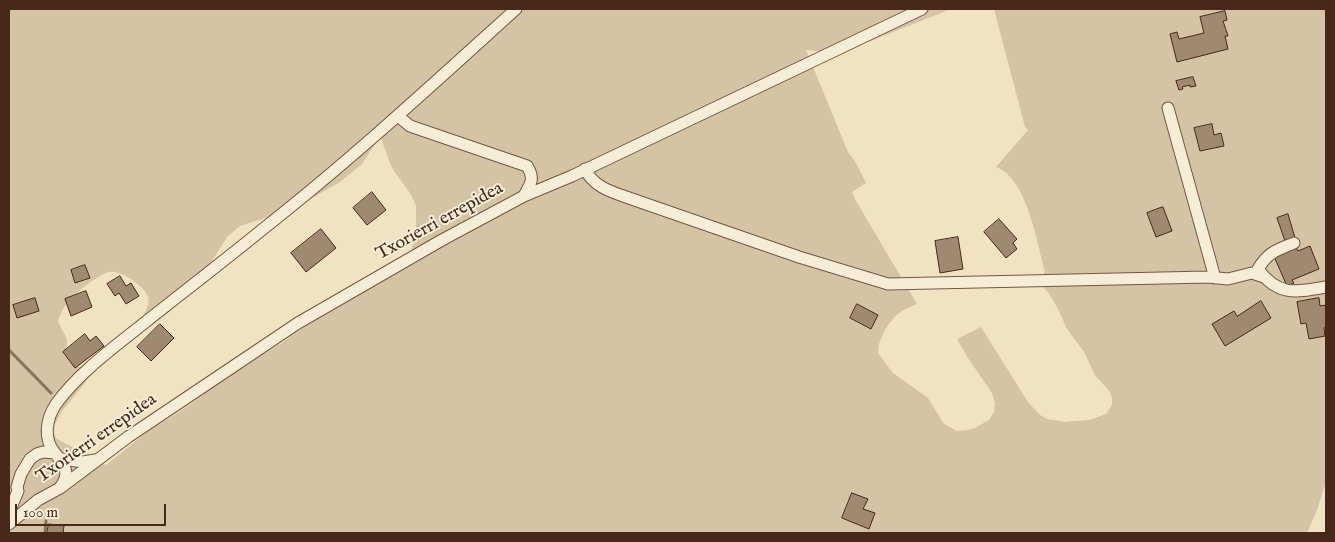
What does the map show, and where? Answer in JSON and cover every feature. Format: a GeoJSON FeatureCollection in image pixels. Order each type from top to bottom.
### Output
{"type":"FeatureCollection","features":[{"type":"Feature","properties":{"kind":"street"},"geometry":{"type":"LineString","coordinates":[[60,488],[66,474],[65,467],[49,442],[47,427],[58,401],[82,375],[116,345],[311,191],[398,116],[516,9]]}},
{"type":"Feature","properties":{"kind":"street","name":"Txorierri errepidea"},"geometry":{"type":"LineString","coordinates":[[9,524],[38,500],[60,488],[96,459],[298,323],[425,249],[524,196],[585,169],[922,9]]}},
{"type":"Feature","properties":{"kind":"street"},"geometry":{"type":"LineString","coordinates":[[1168,108],[1215,278]]}},
{"type":"Feature","properties":{"kind":"street"},"geometry":{"type":"LineString","coordinates":[[398,116],[410,126],[527,166],[532,174],[532,182],[524,196]]}},
{"type":"Feature","properties":{"kind":"street"},"geometry":{"type":"LineString","coordinates":[[585,169],[589,178],[602,188],[800,257],[888,284],[1228,279],[1252,273],[1264,277]]}},
{"type":"Feature","properties":{"kind":"street"},"geometry":{"type":"LineString","coordinates":[[1294,243],[1273,251],[1258,269],[1274,285],[1294,292],[1326,287]]}},
{"type":"Feature","properties":{"kind":"street"},"geometry":{"type":"LineString","coordinates":[[9,508],[14,488],[21,474],[30,459],[37,454],[43,452],[83,462],[96,459]]}},
{"type":"Feature","properties":{"kind":"street"},"geometry":{"type":"LineString","coordinates":[[14,488],[26,500],[32,502],[38,500]]}},
{"type":"Feature","properties":{"kind":"shaded area"},"geometry":{"type":"Polygon","coordinates":[[[9,9],[951,9],[833,56],[806,50],[848,152],[866,183],[852,192],[917,304],[902,311],[889,324],[882,335],[878,353],[893,373],[928,398],[944,424],[957,431],[975,428],[989,420],[994,412],[995,403],[992,393],[957,339],[981,327],[1028,402],[1040,415],[1047,419],[1065,422],[1089,420],[1106,414],[1112,405],[1110,392],[1095,375],[1084,352],[1067,329],[1048,292],[1039,283],[1045,272],[1029,213],[1016,184],[1007,173],[996,167],[1028,130],[1025,127],[994,9],[1326,9],[1326,481],[1307,533],[9,533],[9,9]],[[380,136],[362,164],[340,182],[293,209],[240,226],[228,236],[204,273],[187,294],[153,325],[142,319],[148,303],[146,293],[132,279],[119,273],[109,272],[104,274],[79,291],[66,304],[58,322],[67,339],[66,353],[75,366],[93,369],[55,424],[54,433],[57,439],[106,465],[147,432],[185,408],[231,374],[282,343],[333,306],[408,265],[416,232],[416,206],[412,196],[392,168],[380,136]]]}},
{"type":"Feature","properties":{"kind":"building"},"geometry":{"type":"Polygon","coordinates":[[[1225,11],[1227,20],[1223,21],[1228,36],[1225,36],[1228,49],[1177,62],[1170,34],[1177,32],[1179,39],[1204,33],[1200,17],[1225,11]]]}},
{"type":"Feature","properties":{"kind":"building"},"geometry":{"type":"Polygon","coordinates":[[[1193,77],[1196,86],[1190,87],[1190,85],[1179,90],[1176,81],[1193,77]]]}},
{"type":"Feature","properties":{"kind":"building"},"geometry":{"type":"Polygon","coordinates":[[[1212,124],[1214,135],[1221,133],[1224,146],[1200,151],[1194,128],[1212,124]]]}},
{"type":"Feature","properties":{"kind":"building"},"geometry":{"type":"Polygon","coordinates":[[[372,192],[386,210],[367,225],[353,208],[372,192]]]}},
{"type":"Feature","properties":{"kind":"building"},"geometry":{"type":"Polygon","coordinates":[[[1163,207],[1172,231],[1156,237],[1147,213],[1163,207]]]}},
{"type":"Feature","properties":{"kind":"building"},"geometry":{"type":"Polygon","coordinates":[[[1288,214],[1295,238],[1285,241],[1277,218],[1288,214]]]}},
{"type":"Feature","properties":{"kind":"building"},"geometry":{"type":"Polygon","coordinates":[[[999,219],[1017,239],[1013,243],[1017,249],[1006,258],[984,232],[999,219]]]}},
{"type":"Feature","properties":{"kind":"building"},"geometry":{"type":"Polygon","coordinates":[[[321,229],[336,248],[306,272],[291,253],[321,229]]]}},
{"type":"Feature","properties":{"kind":"building"},"geometry":{"type":"Polygon","coordinates":[[[958,237],[963,269],[940,273],[935,241],[958,237]]]}},
{"type":"Feature","properties":{"kind":"building"},"geometry":{"type":"Polygon","coordinates":[[[1295,245],[1298,251],[1310,246],[1319,269],[1292,280],[1294,283],[1287,286],[1273,254],[1295,245]]]}},
{"type":"Feature","properties":{"kind":"building"},"geometry":{"type":"Polygon","coordinates":[[[85,265],[90,278],[75,283],[71,270],[85,265]]]}},
{"type":"Feature","properties":{"kind":"building"},"geometry":{"type":"Polygon","coordinates":[[[120,276],[126,286],[131,283],[139,296],[126,304],[119,293],[115,296],[107,284],[120,276]]]}},
{"type":"Feature","properties":{"kind":"building"},"geometry":{"type":"Polygon","coordinates":[[[86,291],[92,307],[71,316],[65,299],[86,291]]]}},
{"type":"Feature","properties":{"kind":"building"},"geometry":{"type":"Polygon","coordinates":[[[35,298],[39,311],[17,318],[13,305],[35,298]]]}},
{"type":"Feature","properties":{"kind":"building"},"geometry":{"type":"Polygon","coordinates":[[[1319,298],[1320,306],[1326,305],[1325,336],[1309,339],[1306,323],[1301,324],[1297,302],[1319,298]]]}},
{"type":"Feature","properties":{"kind":"building"},"geometry":{"type":"Polygon","coordinates":[[[1261,301],[1271,318],[1225,346],[1212,324],[1234,311],[1237,316],[1261,301]]]}},
{"type":"Feature","properties":{"kind":"building"},"geometry":{"type":"Polygon","coordinates":[[[857,304],[878,315],[871,329],[850,318],[857,304]]]}},
{"type":"Feature","properties":{"kind":"building"},"geometry":{"type":"Polygon","coordinates":[[[160,324],[174,338],[151,361],[137,347],[160,324]]]}},
{"type":"Feature","properties":{"kind":"building"},"geometry":{"type":"Polygon","coordinates":[[[85,334],[90,341],[96,336],[104,346],[75,368],[63,352],[85,334]]]}},
{"type":"Feature","properties":{"kind":"building"},"geometry":{"type":"Polygon","coordinates":[[[852,493],[868,499],[863,509],[875,513],[869,529],[842,518],[852,493]]]}},
{"type":"Feature","properties":{"kind":"building"},"geometry":{"type":"Polygon","coordinates":[[[49,524],[64,526],[63,533],[47,533],[49,524]]]}},
{"type":"Feature","properties":{"kind":"waterway"},"geometry":{"type":"LineString","coordinates":[[9,350],[51,393]]}},
{"type":"Feature","properties":{"kind":"waterway"},"geometry":{"type":"LineString","coordinates":[[45,533],[46,521]]}}]}
